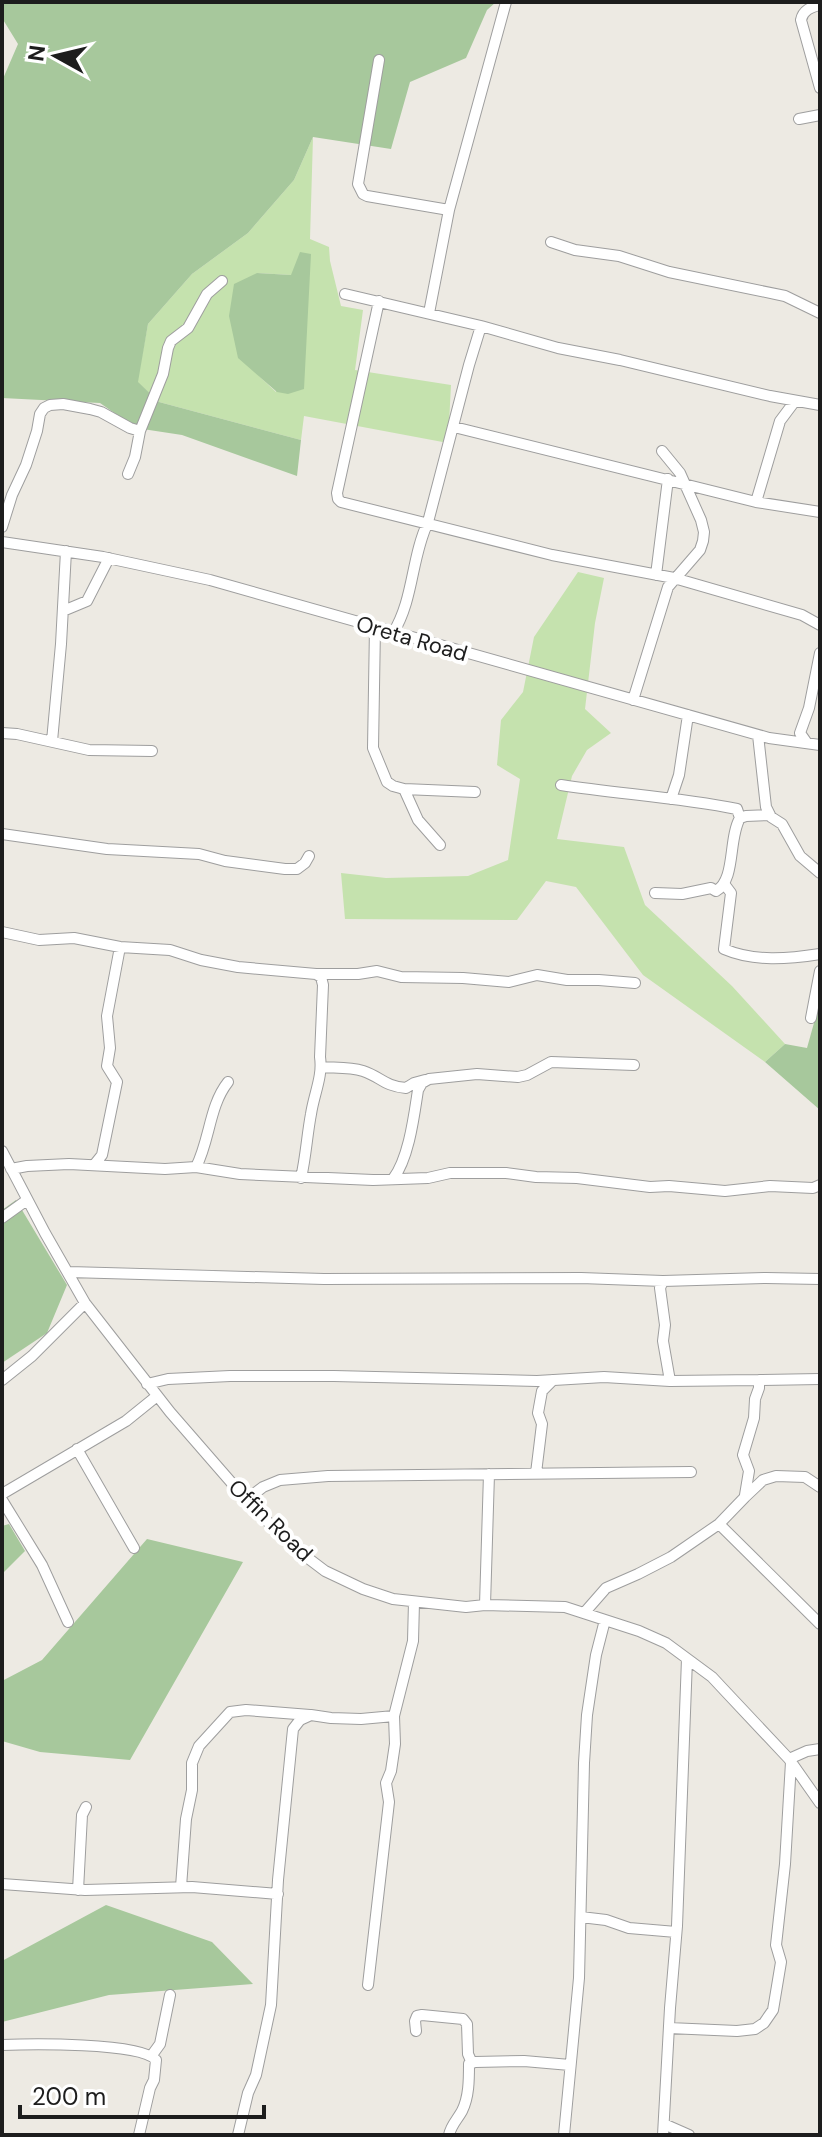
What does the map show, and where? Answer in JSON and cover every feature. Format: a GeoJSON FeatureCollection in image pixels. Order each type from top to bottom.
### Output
{"type":"FeatureCollection","features":[{"type":"Feature","properties":{"kind":"street"},"geometry":{"type":"LineString","coordinates":[[429,313],[449,210],[506,2]]}},
{"type":"Feature","properties":{"kind":"street"},"geometry":{"type":"LineString","coordinates":[[820,5],[804,12],[801,20],[820,88]]}},
{"type":"Feature","properties":{"kind":"street"},"geometry":{"type":"LineString","coordinates":[[379,60],[359,190],[367,196],[449,210]]}},
{"type":"Feature","properties":{"kind":"street"},"geometry":{"type":"LineString","coordinates":[[799,119],[820,115]]}},
{"type":"Feature","properties":{"kind":"street"},"geometry":{"type":"LineString","coordinates":[[551,242],[575,250],[619,256],[669,272],[785,296],[820,313]]}},
{"type":"Feature","properties":{"kind":"street"},"geometry":{"type":"LineString","coordinates":[[128,474],[140,431],[163,374],[171,341],[188,328],[207,294],[222,281]]}},
{"type":"Feature","properties":{"kind":"street"},"geometry":{"type":"LineString","coordinates":[[345,294],[481,326],[558,348],[820,405]]}},
{"type":"Feature","properties":{"kind":"street"},"geometry":{"type":"LineString","coordinates":[[379,301],[337,493],[341,502],[552,555],[674,578],[802,615],[820,625]]}},
{"type":"Feature","properties":{"kind":"street"},"geometry":{"type":"LineString","coordinates":[[393,633],[405,609],[420,542],[481,326]]}},
{"type":"Feature","properties":{"kind":"street"},"geometry":{"type":"LineString","coordinates":[[756,502],[780,421],[795,401]]}},
{"type":"Feature","properties":{"kind":"street"},"geometry":{"type":"LineString","coordinates":[[2,527],[45,407],[63,404],[90,409],[140,431]]}},
{"type":"Feature","properties":{"kind":"street"},"geometry":{"type":"LineString","coordinates":[[454,427],[756,502],[820,512]]}},
{"type":"Feature","properties":{"kind":"street"},"geometry":{"type":"LineString","coordinates":[[633,700],[668,587],[700,550],[703,541],[701,520],[675,465],[662,451]]}},
{"type":"Feature","properties":{"kind":"street"},"geometry":{"type":"LineString","coordinates":[[656,575],[668,479]]}},
{"type":"Feature","properties":{"kind":"street","name":"Oreta Road"},"geometry":{"type":"LineString","coordinates":[[2,542],[109,558],[210,580],[758,735],[820,745]]}},
{"type":"Feature","properties":{"kind":"street"},"geometry":{"type":"LineString","coordinates":[[52,741],[66,551]]}},
{"type":"Feature","properties":{"kind":"street"},"geometry":{"type":"LineString","coordinates":[[63,611],[87,601],[109,558]]}},
{"type":"Feature","properties":{"kind":"street"},"geometry":{"type":"LineString","coordinates":[[375,627],[373,748],[387,782],[404,789],[475,792]]}},
{"type":"Feature","properties":{"kind":"street"},"geometry":{"type":"LineString","coordinates":[[807,743],[800,733],[809,708],[820,653]]}},
{"type":"Feature","properties":{"kind":"street"},"geometry":{"type":"LineString","coordinates":[[671,799],[679,775],[688,715]]}},
{"type":"Feature","properties":{"kind":"street"},"geometry":{"type":"LineString","coordinates":[[2,733],[89,750],[152,751]]}},
{"type":"Feature","properties":{"kind":"street"},"geometry":{"type":"LineString","coordinates":[[758,735],[766,807],[770,815],[782,824],[800,856],[820,873]]}},
{"type":"Feature","properties":{"kind":"street"},"geometry":{"type":"LineString","coordinates":[[561,785],[737,809],[740,818],[733,837],[725,885],[716,891],[711,888],[682,894],[655,893]]}},
{"type":"Feature","properties":{"kind":"street"},"geometry":{"type":"LineString","coordinates":[[404,789],[418,820],[440,845]]}},
{"type":"Feature","properties":{"kind":"street"},"geometry":{"type":"LineString","coordinates":[[740,818],[770,815]]}},
{"type":"Feature","properties":{"kind":"street"},"geometry":{"type":"LineString","coordinates":[[2,834],[107,849],[199,854],[225,861],[285,869],[297,869],[309,856]]}},
{"type":"Feature","properties":{"kind":"street"},"geometry":{"type":"LineString","coordinates":[[725,885],[731,893],[724,949],[767,959],[820,954]]}},
{"type":"Feature","properties":{"kind":"street"},"geometry":{"type":"LineString","coordinates":[[2,932],[39,940],[74,938],[120,947],[170,950],[238,967],[316,974],[377,971],[401,977],[509,982],[537,975],[567,980],[635,983]]}},
{"type":"Feature","properties":{"kind":"street"},"geometry":{"type":"LineString","coordinates":[[94,1165],[102,1155],[117,1082],[107,1066],[110,1048],[106,1024],[120,947]]}},
{"type":"Feature","properties":{"kind":"street"},"geometry":{"type":"LineString","coordinates":[[811,1018],[820,971]]}},
{"type":"Feature","properties":{"kind":"street"},"geometry":{"type":"LineString","coordinates":[[301,1178],[311,1109],[322,1067],[323,985],[321,977],[316,974]]}},
{"type":"Feature","properties":{"kind":"street"},"geometry":{"type":"LineString","coordinates":[[322,1067],[363,1071],[389,1086],[406,1088],[421,1080],[477,1074],[518,1077],[551,1062],[634,1065]]}},
{"type":"Feature","properties":{"kind":"street"},"geometry":{"type":"LineString","coordinates":[[393,1179],[404,1157],[418,1090],[428,1080]]}},
{"type":"Feature","properties":{"kind":"street"},"geometry":{"type":"LineString","coordinates":[[196,1167],[221,1090],[228,1082]]}},
{"type":"Feature","properties":{"kind":"street","name":"Offin Road"},"geometry":{"type":"LineString","coordinates":[[2,1151],[85,1303],[157,1396],[246,1500],[292,1546],[325,1571],[393,1599],[466,1607],[565,1607],[666,1643],[726,1692],[790,1761],[820,1803]]}},
{"type":"Feature","properties":{"kind":"street"},"geometry":{"type":"LineString","coordinates":[[11,1169],[69,1164],[165,1169],[196,1167],[301,1178],[393,1179],[428,1178],[450,1173],[506,1173],[725,1191],[770,1186],[813,1188],[820,1185]]}},
{"type":"Feature","properties":{"kind":"street"},"geometry":{"type":"LineString","coordinates":[[2,1218],[27,1200]]}},
{"type":"Feature","properties":{"kind":"street"},"geometry":{"type":"LineString","coordinates":[[69,1272],[324,1279],[820,1279]]}},
{"type":"Feature","properties":{"kind":"street"},"geometry":{"type":"LineString","coordinates":[[663,1281],[660,1288],[665,1325],[663,1341],[670,1381]]}},
{"type":"Feature","properties":{"kind":"street"},"geometry":{"type":"LineString","coordinates":[[2,1380],[32,1356],[85,1303]]}},
{"type":"Feature","properties":{"kind":"street"},"geometry":{"type":"LineString","coordinates":[[147,1384],[168,1379],[230,1376],[537,1381],[604,1377],[670,1381],[820,1379]]}},
{"type":"Feature","properties":{"kind":"street"},"geometry":{"type":"LineString","coordinates":[[536,1473],[542,1424],[538,1413],[542,1391],[553,1380]]}},
{"type":"Feature","properties":{"kind":"street"},"geometry":{"type":"LineString","coordinates":[[745,1497],[749,1471],[743,1455],[754,1418],[759,1380]]}},
{"type":"Feature","properties":{"kind":"street"},"geometry":{"type":"LineString","coordinates":[[68,1622],[42,1565],[2,1497],[126,1421],[157,1396]]}},
{"type":"Feature","properties":{"kind":"street"},"geometry":{"type":"LineString","coordinates":[[77,1449],[134,1548]]}},
{"type":"Feature","properties":{"kind":"street"},"geometry":{"type":"LineString","coordinates":[[246,1500],[263,1487],[280,1480],[328,1476],[691,1472]]}},
{"type":"Feature","properties":{"kind":"street"},"geometry":{"type":"LineString","coordinates":[[585,1612],[606,1588],[671,1557],[719,1524],[763,1480],[820,1473]]}},
{"type":"Feature","properties":{"kind":"street"},"geometry":{"type":"LineString","coordinates":[[485,1605],[489,1474]]}},
{"type":"Feature","properties":{"kind":"street"},"geometry":{"type":"LineString","coordinates":[[805,1477],[820,1487]]}},
{"type":"Feature","properties":{"kind":"street"},"geometry":{"type":"LineString","coordinates":[[719,1524],[820,1624]]}},
{"type":"Feature","properties":{"kind":"street"},"geometry":{"type":"LineString","coordinates":[[368,1985],[389,1802],[386,1783],[395,1744],[394,1716],[413,1641],[414,1602]]}},
{"type":"Feature","properties":{"kind":"street"},"geometry":{"type":"LineString","coordinates":[[564,2135],[578,1987],[587,1715],[605,1620]]}},
{"type":"Feature","properties":{"kind":"street"},"geometry":{"type":"LineString","coordinates":[[687,1659],[664,2130],[689,2135]]}},
{"type":"Feature","properties":{"kind":"street"},"geometry":{"type":"LineString","coordinates":[[181,1887],[192,1763],[199,1746],[230,1712],[246,1710],[361,1719],[394,1716]]}},
{"type":"Feature","properties":{"kind":"street"},"geometry":{"type":"LineString","coordinates":[[238,2135],[248,2093],[256,2075],[271,2005],[293,1729],[300,1720],[311,1715]]}},
{"type":"Feature","properties":{"kind":"street"},"geometry":{"type":"LineString","coordinates":[[669,2028],[755,2029],[764,2023],[773,2010],[781,1962],[776,1945],[785,1864],[790,1761],[807,1751],[820,1749]]}},
{"type":"Feature","properties":{"kind":"street"},"geometry":{"type":"LineString","coordinates":[[78,1890],[82,1815],[86,1807]]}},
{"type":"Feature","properties":{"kind":"street"},"geometry":{"type":"LineString","coordinates":[[2,1884],[78,1890],[181,1887],[278,1894]]}},
{"type":"Feature","properties":{"kind":"street"},"geometry":{"type":"LineString","coordinates":[[581,1917],[606,1920],[629,1928],[676,1932]]}},
{"type":"Feature","properties":{"kind":"street"},"geometry":{"type":"LineString","coordinates":[[152,2055],[160,2044],[170,1995]]}},
{"type":"Feature","properties":{"kind":"street"},"geometry":{"type":"LineString","coordinates":[[416,2031],[417,2016],[463,2019],[467,2024],[468,2054],[472,2063]]}},
{"type":"Feature","properties":{"kind":"street"},"geometry":{"type":"LineString","coordinates":[[2,2045],[119,2048],[152,2055],[156,2060],[154,2080],[139,2135]]}},
{"type":"Feature","properties":{"kind":"street"},"geometry":{"type":"LineString","coordinates":[[449,2135],[466,2100],[469,2064],[524,2061],[570,2065]]}},
{"type":"Feature","properties":{"kind":"green space"},"geometry":{"type":"Polygon","coordinates":[[[2,2],[496,2],[487,10],[466,58],[410,82],[391,149],[313,137],[294,180],[248,233],[192,274],[148,324],[138,382],[159,402],[301,440],[297,476],[182,435],[136,428],[100,403],[2,398],[2,81],[18,44],[2,18],[2,2]]]}},
{"type":"Feature","properties":{"kind":"green space"},"geometry":{"type":"Polygon","coordinates":[[[313,137],[310,239],[329,247],[341,306],[363,310],[355,370],[451,385],[448,443],[304,416],[301,440],[159,402],[137,382],[148,324],[192,274],[248,233],[294,180],[313,137]],[[257,273],[259,376],[276,392],[291,275],[257,273]]]}},
{"type":"Feature","properties":{"kind":"green space"},"geometry":{"type":"Polygon","coordinates":[[[300,252],[311,254],[304,389],[288,394],[277,392],[238,358],[229,316],[234,284],[257,273],[291,275],[300,252]]]}},
{"type":"Feature","properties":{"kind":"green space"},"geometry":{"type":"Polygon","coordinates":[[[578,572],[604,578],[595,623],[585,709],[611,733],[587,750],[572,776],[557,839],[624,847],[645,905],[732,986],[785,1044],[765,1062],[643,975],[576,887],[546,881],[517,920],[345,919],[341,873],[386,878],[468,876],[508,860],[520,779],[497,765],[501,720],[523,692],[534,637],[578,572]]]}},
{"type":"Feature","properties":{"kind":"green space"},"geometry":{"type":"Polygon","coordinates":[[[819,1005],[820,1110],[765,1062],[785,1044],[807,1048],[819,1005]]]}},
{"type":"Feature","properties":{"kind":"green space"},"geometry":{"type":"Polygon","coordinates":[[[16,1200],[67,1285],[47,1333],[2,1363],[2,1210],[16,1200]]]}},
{"type":"Feature","properties":{"kind":"green space"},"geometry":{"type":"Polygon","coordinates":[[[9,1524],[25,1551],[2,1574],[2,1526],[9,1524]]]}},
{"type":"Feature","properties":{"kind":"green space"},"geometry":{"type":"Polygon","coordinates":[[[147,1539],[243,1562],[130,1760],[40,1752],[2,1741],[2,1681],[42,1660],[147,1539]]]}},
{"type":"Feature","properties":{"kind":"green space"},"geometry":{"type":"Polygon","coordinates":[[[106,1905],[212,1942],[253,1984],[109,1995],[2,2022],[2,1961],[106,1905]]]}}]}
